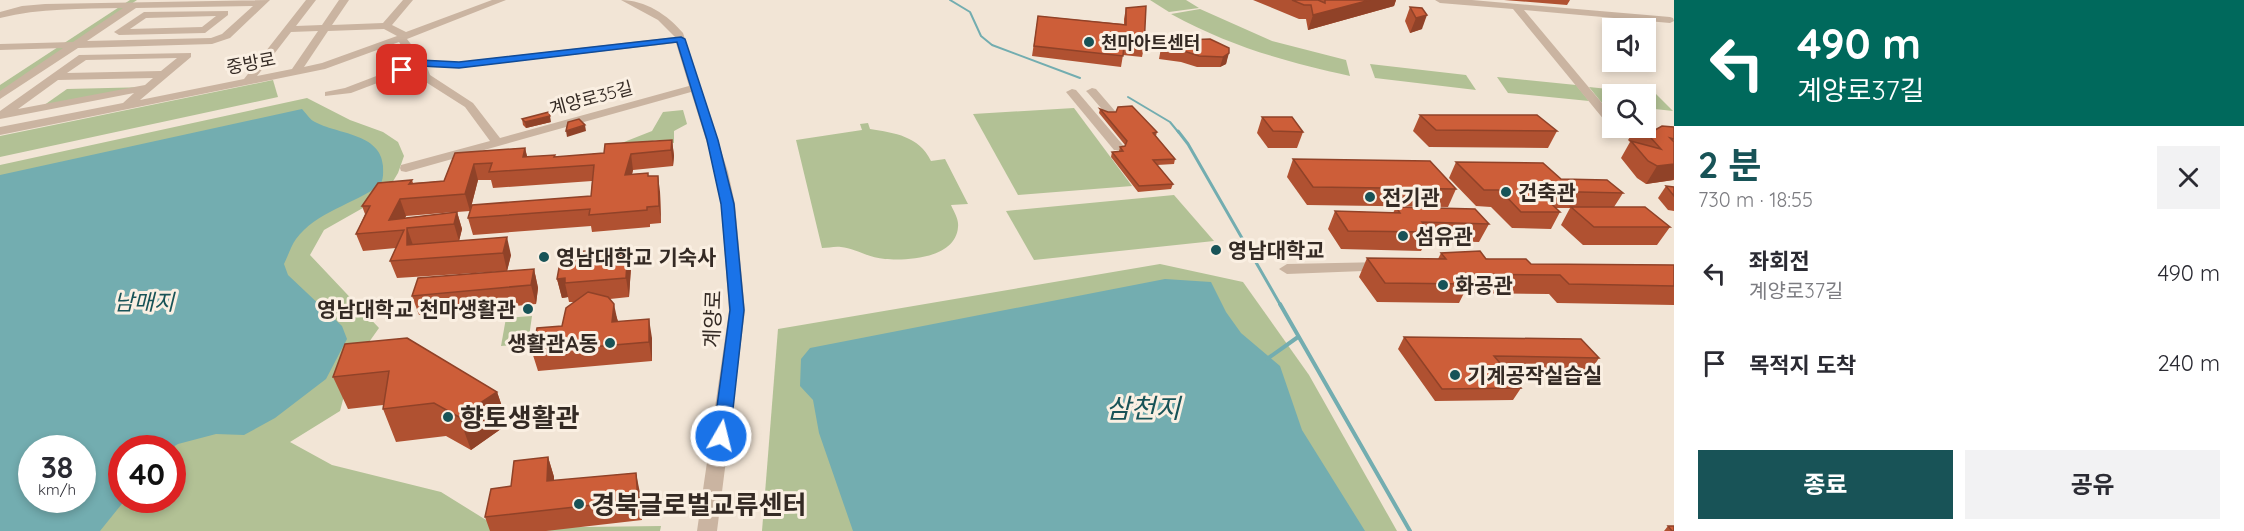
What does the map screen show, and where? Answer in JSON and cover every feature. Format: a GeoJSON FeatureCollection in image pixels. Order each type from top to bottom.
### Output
{"type":"FeatureCollection","features":[{"type":"Feature","properties":{"kind":"street"},"geometry":{"type":"LineString","coordinates":[[248,81],[311,0]]}},
{"type":"Feature","properties":{"kind":"street"},"geometry":{"type":"LineString","coordinates":[[296,71],[344,0]]}},
{"type":"Feature","properties":{"kind":"street"},"geometry":{"type":"LineString","coordinates":[[386,26],[408,0]]}},
{"type":"Feature","properties":{"kind":"street","name":"중방로"},"geometry":{"type":"LineString","coordinates":[[0,131],[325,66],[501,0]]}},
{"type":"Feature","properties":{"kind":"street","name":"계양로"},"geometry":{"type":"LineString","coordinates":[[626,0],[665,20],[681,39],[722,172],[728,204],[737,310],[707,531]]}},
{"type":"Feature","properties":{"kind":"street"},"geometry":{"type":"LineString","coordinates":[[1440,0],[1670,20]]}},
{"type":"Feature","properties":{"kind":"street"},"geometry":{"type":"LineString","coordinates":[[0,15],[35,7],[264,1]]}},
{"type":"Feature","properties":{"kind":"street"},"geometry":{"type":"LineString","coordinates":[[0,47],[217,40],[226,36],[264,1]]}},
{"type":"Feature","properties":{"kind":"street"},"geometry":{"type":"LineString","coordinates":[[0,96],[134,5]]}},
{"type":"Feature","properties":{"kind":"street"},"geometry":{"type":"LineString","coordinates":[[1516,8],[1602,110]]}},
{"type":"Feature","properties":{"kind":"street"},"geometry":{"type":"LineString","coordinates":[[225,13],[215,21],[205,30],[119,32],[144,15],[225,13]]}},
{"type":"Feature","properties":{"kind":"street"},"geometry":{"type":"LineString","coordinates":[[215,21],[243,21]]}},
{"type":"Feature","properties":{"kind":"street"},"geometry":{"type":"LineString","coordinates":[[107,24],[132,23]]}},
{"type":"Feature","properties":{"kind":"street"},"geometry":{"type":"LineString","coordinates":[[290,29],[386,26],[402,34],[402,38],[420,63],[425,77],[470,105],[497,142]]}},
{"type":"Feature","properties":{"kind":"street"},"geometry":{"type":"LineString","coordinates":[[329,94],[343,92],[420,63],[459,65],[681,39]]}},
{"type":"Feature","properties":{"kind":"street"},"geometry":{"type":"LineString","coordinates":[[140,56],[157,43]]}},
{"type":"Feature","properties":{"kind":"street"},"geometry":{"type":"LineString","coordinates":[[127,105],[149,87],[187,55],[83,57],[1,116],[149,87]]}},
{"type":"Feature","properties":{"kind":"street"},"geometry":{"type":"LineString","coordinates":[[27,78],[164,74]]}},
{"type":"Feature","properties":{"kind":"street","name":"계양로35길"},"geometry":{"type":"LineString","coordinates":[[406,168],[695,88]]}},
{"type":"Feature","properties":{"kind":"street"},"geometry":{"type":"LineString","coordinates":[[1092,91],[1111,113]]}},
{"type":"Feature","properties":{"kind":"street"},"geometry":{"type":"LineString","coordinates":[[1072,92],[1118,147]]}},
{"type":"Feature","properties":{"kind":"street"},"geometry":{"type":"LineString","coordinates":[[1287,269],[1401,266]]}},
{"type":"Feature","properties":{"kind":"green space"},"geometry":{"type":"Polygon","coordinates":[[[130,0],[137,0],[0,92],[0,85],[130,0]]]}},
{"type":"Feature","properties":{"kind":"green space"},"geometry":{"type":"Polygon","coordinates":[[[1150,0],[1186,0],[1199,8],[1169,12],[1150,0]]]}},
{"type":"Feature","properties":{"kind":"green space"},"geometry":{"type":"Polygon","coordinates":[[[1200,9],[1272,41],[1346,60],[1350,76],[1258,52],[1215,36],[1171,14],[1200,9]]]}},
{"type":"Feature","properties":{"kind":"green space"},"geometry":{"type":"Polygon","coordinates":[[[1370,64],[1466,75],[1476,90],[1375,78],[1370,64]]]}},
{"type":"Feature","properties":{"kind":"green space"},"geometry":{"type":"Polygon","coordinates":[[[1497,77],[1576,85],[1589,101],[1508,93],[1497,77]]]}},
{"type":"Feature","properties":{"kind":"green space"},"geometry":{"type":"Polygon","coordinates":[[[273,80],[278,97],[0,157],[0,136],[273,80]]]}},
{"type":"Feature","properties":{"kind":"green space"},"geometry":{"type":"Polygon","coordinates":[[[149,87],[40,108],[67,89],[149,87]]]}},
{"type":"Feature","properties":{"kind":"green space"},"geometry":{"type":"Polygon","coordinates":[[[1589,87],[1602,88],[1602,103],[1589,87]]]}},
{"type":"Feature","properties":{"kind":"green space"},"geometry":{"type":"Polygon","coordinates":[[[1656,94],[1673,111],[1656,109],[1656,94]]]}},
{"type":"Feature","properties":{"kind":"green space","name":"남매지"},"geometry":{"type":"Polygon","coordinates":[[[307,98],[350,120],[383,132],[398,142],[404,156],[389,188],[377,200],[324,230],[310,255],[379,328],[352,366],[340,411],[290,442],[332,465],[441,492],[499,528],[661,526],[660,531],[0,531],[0,165],[307,98]]]}},
{"type":"Feature","properties":{"kind":"green space"},"geometry":{"type":"Polygon","coordinates":[[[1074,108],[1132,186],[1018,195],[973,114],[1074,108]]]}},
{"type":"Feature","properties":{"kind":"green space"},"geometry":{"type":"Polygon","coordinates":[[[683,110],[687,124],[674,131],[674,143],[656,140],[615,152],[619,144],[652,131],[663,112],[683,110]]]}},
{"type":"Feature","properties":{"kind":"green space"},"geometry":{"type":"Polygon","coordinates":[[[868,123],[870,129],[897,134],[913,141],[920,146],[931,161],[945,159],[968,204],[951,205],[958,227],[949,245],[940,251],[918,258],[885,259],[846,248],[822,248],[796,140],[862,130],[860,124],[868,123]]]}},
{"type":"Feature","properties":{"kind":"green space"},"geometry":{"type":"Polygon","coordinates":[[[1174,195],[1214,241],[1034,260],[1006,211],[1174,195]]]}},
{"type":"Feature","properties":{"kind":"green space","name":"삼천지"},"geometry":{"type":"Polygon","coordinates":[[[1160,264],[1243,282],[1309,375],[1397,531],[762,531],[778,329],[1160,264]]]}},
{"type":"Feature","properties":{"kind":"green space"},"geometry":{"type":"Polygon","coordinates":[[[532,316],[528,344],[501,346],[506,318],[532,316]]]}},
{"type":"Feature","properties":{"kind":"water","name":"남매지"},"geometry":{"type":"Polygon","coordinates":[[[302,109],[315,122],[356,136],[374,147],[380,155],[383,166],[380,185],[325,215],[304,230],[294,242],[284,264],[288,275],[342,326],[347,339],[326,379],[275,418],[244,435],[216,434],[186,442],[186,435],[108,435],[108,513],[115,513],[100,531],[0,531],[0,175],[302,109]]]}},
{"type":"Feature","properties":{"kind":"water","name":"삼천지"},"geometry":{"type":"Polygon","coordinates":[[[1165,279],[1211,282],[1226,312],[1241,333],[1280,366],[1302,430],[1365,531],[853,531],[819,433],[813,400],[800,386],[801,359],[810,348],[1165,279]]]}},
{"type":"Feature","properties":{"kind":"building"},"geometry":{"type":"Polygon","coordinates":[[[1292,0],[1318,0],[1325,3],[1325,0],[1370,0],[1313,15],[1311,5],[1292,0]]]}},
{"type":"Feature","properties":{"kind":"building"},"geometry":{"type":"Polygon","coordinates":[[[1146,6],[1144,47],[1124,44],[1123,56],[1034,46],[1038,16],[1126,25],[1126,8],[1146,6]]]}},
{"type":"Feature","properties":{"kind":"building"},"geometry":{"type":"Polygon","coordinates":[[[1410,7],[1422,8],[1427,15],[1416,18],[1410,7]]]}},
{"type":"Feature","properties":{"kind":"building"},"geometry":{"type":"Polygon","coordinates":[[[1210,39],[1229,48],[1229,53],[1223,57],[1199,56],[1184,51],[1161,48],[1186,40],[1210,39]]]}},
{"type":"Feature","properties":{"kind":"building"},"geometry":{"type":"Polygon","coordinates":[[[1132,106],[1157,132],[1153,133],[1175,159],[1153,160],[1173,184],[1139,186],[1112,152],[1123,151],[1120,147],[1125,146],[1127,141],[1100,109],[1116,112],[1118,107],[1132,106]]]}},
{"type":"Feature","properties":{"kind":"building"},"geometry":{"type":"Polygon","coordinates":[[[549,112],[550,116],[525,122],[522,119],[549,112]]]}},
{"type":"Feature","properties":{"kind":"building"},"geometry":{"type":"Polygon","coordinates":[[[1420,115],[1537,115],[1557,131],[1436,130],[1420,115]]]}},
{"type":"Feature","properties":{"kind":"building"},"geometry":{"type":"Polygon","coordinates":[[[1262,117],[1292,117],[1303,132],[1273,131],[1262,117]]]}},
{"type":"Feature","properties":{"kind":"building"},"geometry":{"type":"Polygon","coordinates":[[[579,119],[585,125],[566,131],[568,122],[579,119]]]}},
{"type":"Feature","properties":{"kind":"building"},"geometry":{"type":"Polygon","coordinates":[[[1662,126],[1674,127],[1674,139],[1670,138],[1674,142],[1674,164],[1657,166],[1648,161],[1631,141],[1661,149],[1651,138],[1656,138],[1656,129],[1662,126]]]}},
{"type":"Feature","properties":{"kind":"building"},"geometry":{"type":"Polygon","coordinates":[[[672,140],[671,150],[631,154],[625,175],[648,173],[648,176],[658,176],[659,206],[647,207],[647,210],[589,215],[590,209],[468,218],[472,205],[591,196],[594,165],[489,172],[492,163],[474,164],[465,194],[400,199],[389,220],[457,212],[454,224],[407,228],[407,245],[507,237],[503,253],[390,261],[404,230],[356,234],[370,206],[362,206],[378,183],[412,180],[409,184],[444,181],[455,153],[525,148],[523,157],[555,155],[554,157],[604,153],[605,144],[672,140]]]}},
{"type":"Feature","properties":{"kind":"building"},"geometry":{"type":"Polygon","coordinates":[[[1293,159],[1430,161],[1456,189],[1313,187],[1293,159]]]}},
{"type":"Feature","properties":{"kind":"building"},"geometry":{"type":"Polygon","coordinates":[[[1456,162],[1543,163],[1561,179],[1607,180],[1623,193],[1538,191],[1560,212],[1521,212],[1500,190],[1484,190],[1456,162]]]}},
{"type":"Feature","properties":{"kind":"building"},"geometry":{"type":"Polygon","coordinates":[[[1666,186],[1674,187],[1674,196],[1666,186]]]}},
{"type":"Feature","properties":{"kind":"building"},"geometry":{"type":"Polygon","coordinates":[[[1396,207],[1475,209],[1489,224],[1422,222],[1430,232],[1348,231],[1335,211],[1400,213],[1396,207]]]}},
{"type":"Feature","properties":{"kind":"building"},"geometry":{"type":"Polygon","coordinates":[[[1571,207],[1645,207],[1670,227],[1594,227],[1571,207]]]}},
{"type":"Feature","properties":{"kind":"building"},"geometry":{"type":"Polygon","coordinates":[[[628,248],[626,278],[565,283],[565,278],[557,279],[561,257],[572,256],[573,252],[628,248]]]}},
{"type":"Feature","properties":{"kind":"building"},"geometry":{"type":"Polygon","coordinates":[[[1480,251],[1486,259],[1526,259],[1531,264],[1674,265],[1674,286],[1569,284],[1560,275],[1461,274],[1469,284],[1385,283],[1367,258],[1446,259],[1441,253],[1480,251]]]}},
{"type":"Feature","properties":{"kind":"building"},"geometry":{"type":"Polygon","coordinates":[[[534,269],[531,285],[412,296],[418,278],[534,269]]]}},
{"type":"Feature","properties":{"kind":"building"},"geometry":{"type":"Polygon","coordinates":[[[588,292],[608,297],[614,304],[612,322],[649,319],[649,342],[532,352],[537,328],[562,326],[566,308],[588,292]]]}},
{"type":"Feature","properties":{"kind":"building"},"geometry":{"type":"Polygon","coordinates":[[[1404,337],[1581,339],[1599,358],[1494,356],[1521,388],[1442,389],[1404,337]]]}},
{"type":"Feature","properties":{"kind":"building"},"geometry":{"type":"Polygon","coordinates":[[[407,338],[497,392],[459,417],[434,403],[383,409],[389,371],[333,377],[345,344],[407,338]]]}},
{"type":"Feature","properties":{"kind":"building"},"geometry":{"type":"Polygon","coordinates":[[[548,457],[547,481],[636,473],[638,500],[485,517],[491,489],[511,486],[514,461],[548,457]]]}},
{"type":"Feature","properties":{"kind":"waterway"},"geometry":{"type":"LineString","coordinates":[[950,0],[970,12],[981,36],[992,45],[1080,78]]}},
{"type":"Feature","properties":{"kind":"waterway"},"geometry":{"type":"LineString","coordinates":[[1128,97],[1170,122],[1179,133]]}},
{"type":"Feature","properties":{"kind":"waterway"},"geometry":{"type":"LineString","coordinates":[[1178,131],[1188,144],[1281,306]]}},
{"type":"Feature","properties":{"kind":"waterway"},"geometry":{"type":"LineString","coordinates":[[1280,304],[1410,531]]}},
{"type":"Feature","properties":{"kind":"waterway"},"geometry":{"type":"LineString","coordinates":[[1267,359],[1298,337]]}},
{"type":"Feature","properties":{"kind":"place","name":"천마아트센터"},"geometry":{"type":"Point","coordinates":[1089,42]}},
{"type":"Feature","properties":{"kind":"place","name":"건축관"},"geometry":{"type":"Point","coordinates":[1506,192]}},
{"type":"Feature","properties":{"kind":"place","name":"전기관"},"geometry":{"type":"Point","coordinates":[1370,197]}},
{"type":"Feature","properties":{"kind":"place","name":"섬유관"},"geometry":{"type":"Point","coordinates":[1403,236]}},
{"type":"Feature","properties":{"kind":"place","name":"영남대학교"},"geometry":{"type":"Point","coordinates":[1216,250]}},
{"type":"Feature","properties":{"kind":"place","name":"영남대학교 기숙사"},"geometry":{"type":"Point","coordinates":[544,257]}},
{"type":"Feature","properties":{"kind":"place","name":"화공관"},"geometry":{"type":"Point","coordinates":[1443,285]}},
{"type":"Feature","properties":{"kind":"place","name":"영남대학교 천마생활관"},"geometry":{"type":"Point","coordinates":[528,309]}},
{"type":"Feature","properties":{"kind":"place","name":"생활관A동"},"geometry":{"type":"Point","coordinates":[610,343]}},
{"type":"Feature","properties":{"kind":"place","name":"기계공작실습실"},"geometry":{"type":"Point","coordinates":[1455,375]}},
{"type":"Feature","properties":{"kind":"place","name":"향토생활관"},"geometry":{"type":"Point","coordinates":[448,417]}},
{"type":"Feature","properties":{"kind":"place","name":"경북글로벌교류센터"},"geometry":{"type":"Point","coordinates":[579,504]}},
{"type":"Feature","properties":{"kind":"route"},"geometry":{"type":"LineString","coordinates":[[402,70],[420,63],[459,65],[537,54],[681,39],[713,140],[728,204],[737,310],[721,436]]}}]}
